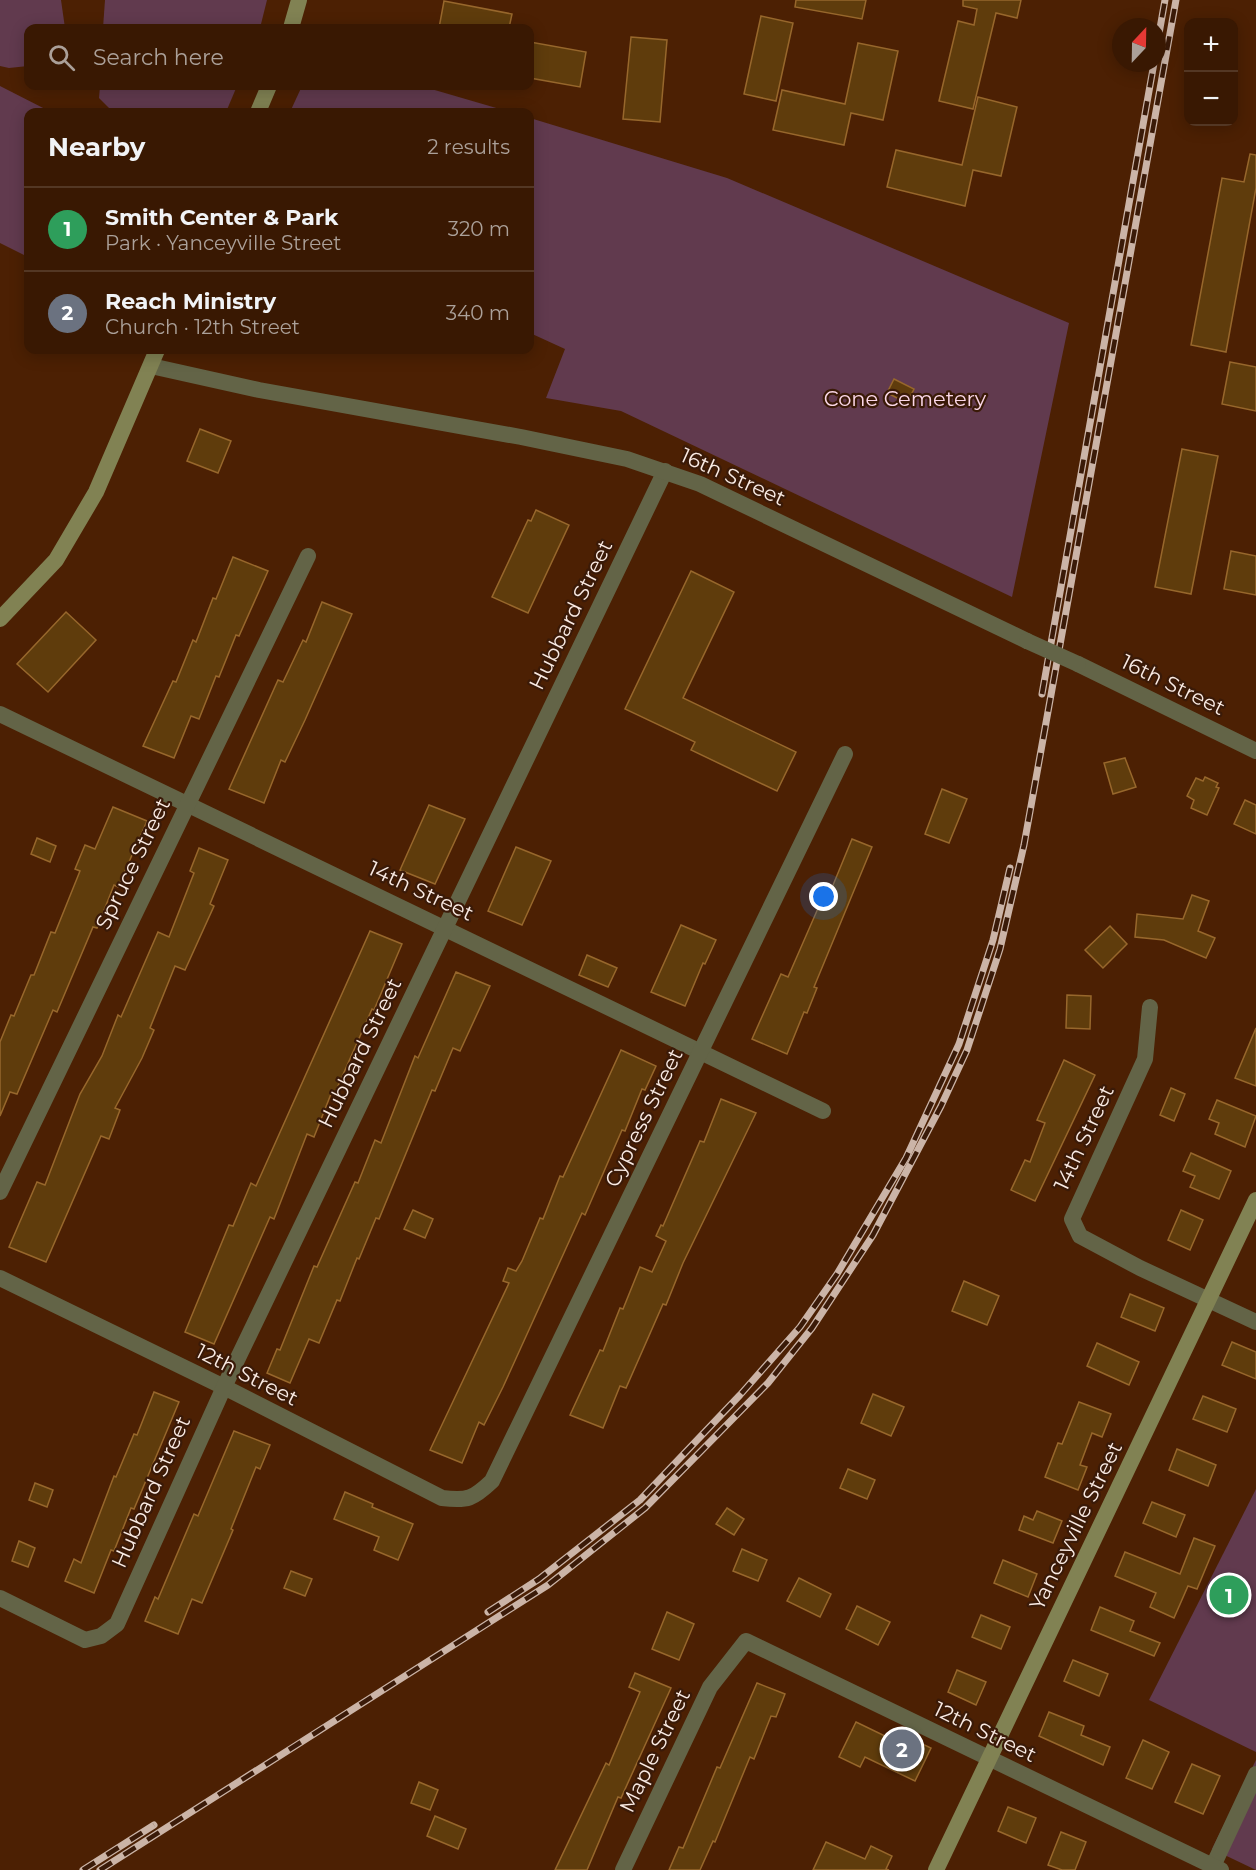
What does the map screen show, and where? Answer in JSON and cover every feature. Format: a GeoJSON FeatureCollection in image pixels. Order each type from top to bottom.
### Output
{"type":"FeatureCollection","features":[{"type":"Feature","properties":{"kind":"main road"},"geometry":{"type":"LineString","coordinates":[[292,24],[299,0]]}},
{"type":"Feature","properties":{"kind":"main road"},"geometry":{"type":"LineString","coordinates":[[260,108],[267,90]]}},
{"type":"Feature","properties":{"kind":"main road"},"geometry":{"type":"LineString","coordinates":[[0,619],[47,571],[96,492],[156,354]]}},
{"type":"Feature","properties":{"kind":"main road","name":"Yanceyville Street"},"geometry":{"type":"LineString","coordinates":[[936,1870],[1256,1200]]}},
{"type":"Feature","properties":{"kind":"street","name":"16th Street"},"geometry":{"type":"LineString","coordinates":[[151,366],[259,390],[572,447],[665,471],[700,484],[1256,751]]}},
{"type":"Feature","properties":{"kind":"street","name":"Hubbard Street"},"geometry":{"type":"LineString","coordinates":[[0,1598],[85,1640],[101,1636],[117,1624],[224,1387],[665,471]]}},
{"type":"Feature","properties":{"kind":"street","name":"Spruce Street"},"geometry":{"type":"LineString","coordinates":[[0,1192],[308,556]]}},
{"type":"Feature","properties":{"kind":"street","name":"14th Street"},"geometry":{"type":"LineString","coordinates":[[0,714],[823,1111]]}},
{"type":"Feature","properties":{"kind":"street","name":"Cypress Street"},"geometry":{"type":"LineString","coordinates":[[476,1496],[492,1481],[845,754]]}},
{"type":"Feature","properties":{"kind":"street","name":"14th Street"},"geometry":{"type":"LineString","coordinates":[[1150,1007],[1145,1059],[1072,1219],[1080,1236],[1140,1268],[1256,1322]]}},
{"type":"Feature","properties":{"kind":"street","name":"12th Street"},"geometry":{"type":"LineString","coordinates":[[0,1278],[224,1387],[442,1498],[463,1500],[476,1496]]}},
{"type":"Feature","properties":{"kind":"street","name":"12th Street"},"geometry":{"type":"LineString","coordinates":[[734,1656],[746,1641],[1217,1868]]}},
{"type":"Feature","properties":{"kind":"street","name":"Maple Street"},"geometry":{"type":"LineString","coordinates":[[623,1870],[710,1687],[734,1656]]}},
{"type":"Feature","properties":{"kind":"street"},"geometry":{"type":"LineString","coordinates":[[1217,1868],[1256,1774]]}},
{"type":"Feature","properties":{"kind":"green space"},"geometry":{"type":"Polygon","coordinates":[[[0,0],[61,0],[64,24],[24,24],[24,66],[9,68],[0,66],[0,0]]]}},
{"type":"Feature","properties":{"kind":"green space"},"geometry":{"type":"Polygon","coordinates":[[[105,0],[267,0],[261,24],[103,24],[105,0]]]}},
{"type":"Feature","properties":{"kind":"green space"},"geometry":{"type":"Polygon","coordinates":[[[0,86],[43,108],[24,108],[24,255],[0,243],[0,86]]]}},
{"type":"Feature","properties":{"kind":"green space"},"geometry":{"type":"Polygon","coordinates":[[[100,90],[235,90],[228,108],[109,108],[99,98],[100,90]]]}},
{"type":"Feature","properties":{"kind":"green space"},"geometry":{"type":"Polygon","coordinates":[[[300,90],[435,90],[496,108],[292,108],[300,90]]]}},
{"type":"Feature","properties":{"kind":"green space","name":"Cone Cemetery"},"geometry":{"type":"Polygon","coordinates":[[[534,119],[727,178],[1069,323],[1012,597],[621,411],[546,398],[565,349],[534,335],[534,119]]]}},
{"type":"Feature","properties":{"kind":"green space"},"geometry":{"type":"Polygon","coordinates":[[[1256,1489],[1256,1752],[1149,1700],[1256,1489]]]}},
{"type":"Feature","properties":{"kind":"green space"},"geometry":{"type":"Polygon","coordinates":[[[1256,1760],[1256,1870],[1212,1849],[1256,1760]]]}},
{"type":"Feature","properties":{"kind":"building"},"geometry":{"type":"Polygon","coordinates":[[[796,0],[866,0],[862,19],[795,7],[796,0]]]}},
{"type":"Feature","properties":{"kind":"building"},"geometry":{"type":"Polygon","coordinates":[[[963,0],[1021,0],[1017,18],[996,13],[973,109],[939,101],[958,21],[974,25],[977,9],[963,6],[963,0]]]}},
{"type":"Feature","properties":{"kind":"building"},"geometry":{"type":"Polygon","coordinates":[[[444,1],[512,14],[510,24],[440,24],[444,1]]]}},
{"type":"Feature","properties":{"kind":"building"},"geometry":{"type":"Polygon","coordinates":[[[761,16],[793,23],[776,101],[744,94],[761,16]]]}},
{"type":"Feature","properties":{"kind":"building"},"geometry":{"type":"Polygon","coordinates":[[[631,37],[667,40],[660,122],[623,119],[631,37]]]}},
{"type":"Feature","properties":{"kind":"building"},"geometry":{"type":"Polygon","coordinates":[[[534,43],[586,52],[580,87],[534,79],[534,43]]]}},
{"type":"Feature","properties":{"kind":"building"},"geometry":{"type":"Polygon","coordinates":[[[858,43],[898,51],[883,120],[851,113],[844,145],[773,130],[782,90],[845,104],[858,43]]]}},
{"type":"Feature","properties":{"kind":"building"},"geometry":{"type":"Polygon","coordinates":[[[978,97],[1017,107],[1001,176],[973,170],[965,206],[887,187],[896,150],[962,165],[978,97]]]}},
{"type":"Feature","properties":{"kind":"building"},"geometry":{"type":"Polygon","coordinates":[[[1250,154],[1256,155],[1256,188],[1226,352],[1191,345],[1222,178],[1244,182],[1250,154]]]}},
{"type":"Feature","properties":{"kind":"building"},"geometry":{"type":"Polygon","coordinates":[[[1230,362],[1256,367],[1256,411],[1222,404],[1230,362]]]}},
{"type":"Feature","properties":{"kind":"building"},"geometry":{"type":"Polygon","coordinates":[[[894,379],[914,389],[907,403],[887,393],[894,379]]]}},
{"type":"Feature","properties":{"kind":"building"},"geometry":{"type":"Polygon","coordinates":[[[200,429],[231,441],[218,473],[187,461],[200,429]]]}},
{"type":"Feature","properties":{"kind":"building"},"geometry":{"type":"Polygon","coordinates":[[[1182,449],[1218,456],[1191,594],[1155,587],[1182,449]]]}},
{"type":"Feature","properties":{"kind":"building"},"geometry":{"type":"Polygon","coordinates":[[[536,510],[569,525],[528,613],[492,597],[528,520],[531,521],[536,510]]]}},
{"type":"Feature","properties":{"kind":"building"},"geometry":{"type":"Polygon","coordinates":[[[1231,551],[1256,556],[1256,595],[1224,589],[1231,551]]]}},
{"type":"Feature","properties":{"kind":"building"},"geometry":{"type":"Polygon","coordinates":[[[233,557],[268,571],[239,636],[236,635],[219,677],[216,676],[199,719],[191,716],[174,758],[143,746],[173,681],[176,682],[193,640],[196,642],[213,598],[216,599],[233,557]]]}},
{"type":"Feature","properties":{"kind":"building"},"geometry":{"type":"Polygon","coordinates":[[[691,571],[734,592],[683,698],[796,752],[777,791],[691,750],[695,742],[625,709],[691,571]]]}},
{"type":"Feature","properties":{"kind":"building"},"geometry":{"type":"Polygon","coordinates":[[[322,602],[352,614],[285,762],[281,760],[264,803],[229,789],[278,680],[283,682],[303,640],[306,642],[322,602]]]}},
{"type":"Feature","properties":{"kind":"building"},"geometry":{"type":"Polygon","coordinates":[[[66,612],[96,640],[48,692],[17,664],[66,612]]]}},
{"type":"Feature","properties":{"kind":"building"},"geometry":{"type":"Polygon","coordinates":[[[1125,758],[1136,787],[1113,794],[1104,763],[1125,758]]]}},
{"type":"Feature","properties":{"kind":"building"},"geometry":{"type":"Polygon","coordinates":[[[1205,777],[1218,783],[1216,787],[1219,788],[1207,815],[1191,808],[1194,800],[1187,796],[1196,778],[1203,781],[1205,777]]]}},
{"type":"Feature","properties":{"kind":"building"},"geometry":{"type":"Polygon","coordinates":[[[942,789],[967,799],[949,843],[925,834],[942,789]]]}},
{"type":"Feature","properties":{"kind":"building"},"geometry":{"type":"Polygon","coordinates":[[[1245,800],[1256,805],[1256,834],[1234,824],[1245,800]]]}},
{"type":"Feature","properties":{"kind":"building"},"geometry":{"type":"Polygon","coordinates":[[[429,805],[465,819],[435,884],[400,870],[429,805]]]}},
{"type":"Feature","properties":{"kind":"building"},"geometry":{"type":"Polygon","coordinates":[[[113,807],[147,821],[118,887],[114,885],[97,928],[93,927],[57,1012],[53,1010],[17,1094],[10,1092],[0,1116],[0,1042],[31,975],[34,975],[51,932],[55,933],[80,871],[75,869],[85,845],[95,849],[113,807]]]}},
{"type":"Feature","properties":{"kind":"building"},"geometry":{"type":"Polygon","coordinates":[[[37,838],[56,846],[50,862],[31,854],[37,838]]]}},
{"type":"Feature","properties":{"kind":"building"},"geometry":{"type":"Polygon","coordinates":[[[852,839],[872,847],[814,987],[817,988],[807,1013],[804,1012],[787,1054],[752,1039],[781,974],[788,977],[819,906],[824,907],[852,839]]]}},
{"type":"Feature","properties":{"kind":"building"},"geometry":{"type":"Polygon","coordinates":[[[516,847],[551,861],[522,925],[488,911],[516,847]]]}},
{"type":"Feature","properties":{"kind":"building"},"geometry":{"type":"Polygon","coordinates":[[[199,848],[228,860],[210,904],[214,906],[185,970],[175,966],[150,1028],[154,1030],[115,1108],[120,1110],[109,1139],[101,1136],[46,1262],[9,1247],[37,1182],[45,1185],[80,1094],[102,1056],[118,1015],[121,1017],[158,932],[169,937],[194,873],[190,871],[199,848]]]}},
{"type":"Feature","properties":{"kind":"building"},"geometry":{"type":"Polygon","coordinates":[[[1192,895],[1209,901],[1198,931],[1215,938],[1206,958],[1164,940],[1135,937],[1137,914],[1183,919],[1192,895]]]}},
{"type":"Feature","properties":{"kind":"building"},"geometry":{"type":"Polygon","coordinates":[[[681,925],[716,940],[705,964],[703,963],[685,1006],[651,992],[681,925]]]}},
{"type":"Feature","properties":{"kind":"building"},"geometry":{"type":"Polygon","coordinates":[[[1110,926],[1127,944],[1103,968],[1085,950],[1110,926]]]}},
{"type":"Feature","properties":{"kind":"building"},"geometry":{"type":"Polygon","coordinates":[[[370,931],[402,944],[374,1010],[372,1009],[334,1095],[331,1094],[314,1137],[307,1134],[274,1219],[270,1217],[214,1344],[185,1332],[229,1225],[233,1226],[251,1183],[256,1186],[370,931]]]}},
{"type":"Feature","properties":{"kind":"building"},"geometry":{"type":"Polygon","coordinates":[[[587,955],[617,968],[608,987],[579,975],[587,955]]]}},
{"type":"Feature","properties":{"kind":"building"},"geometry":{"type":"Polygon","coordinates":[[[456,972],[490,986],[460,1051],[453,1048],[435,1091],[432,1090],[379,1219],[376,1218],[319,1343],[309,1339],[290,1383],[267,1373],[277,1349],[280,1350],[314,1266],[317,1267],[355,1182],[358,1183],[375,1140],[381,1143],[415,1056],[418,1058],[456,972]]]}},
{"type":"Feature","properties":{"kind":"building"},"geometry":{"type":"Polygon","coordinates":[[[1067,995],[1091,996],[1090,1029],[1066,1028],[1067,995]]]}},
{"type":"Feature","properties":{"kind":"building"},"geometry":{"type":"Polygon","coordinates":[[[1256,1028],[1256,1086],[1235,1078],[1256,1028]]]}},
{"type":"Feature","properties":{"kind":"building"},"geometry":{"type":"Polygon","coordinates":[[[621,1050],[656,1066],[645,1090],[642,1089],[625,1131],[622,1130],[585,1215],[582,1213],[503,1387],[484,1425],[479,1422],[462,1463],[430,1450],[509,1283],[503,1281],[508,1268],[516,1271],[522,1261],[540,1218],[543,1219],[560,1176],[563,1177],[621,1050]]]}},
{"type":"Feature","properties":{"kind":"building"},"geometry":{"type":"Polygon","coordinates":[[[1064,1060],[1095,1075],[1035,1201],[1011,1190],[1025,1160],[1030,1162],[1045,1123],[1037,1120],[1064,1060]]]}},
{"type":"Feature","properties":{"kind":"building"},"geometry":{"type":"Polygon","coordinates":[[[1171,1088],[1185,1094],[1174,1121],[1160,1115],[1171,1088]]]}},
{"type":"Feature","properties":{"kind":"building"},"geometry":{"type":"Polygon","coordinates":[[[721,1099],[756,1113],[683,1263],[666,1305],[663,1304],[626,1388],[620,1386],[603,1428],[570,1415],[600,1350],[603,1351],[620,1308],[623,1309],[640,1267],[652,1272],[666,1241],[656,1236],[661,1225],[663,1226],[700,1141],[704,1142],[721,1099]]]}},
{"type":"Feature","properties":{"kind":"building"},"geometry":{"type":"Polygon","coordinates":[[[1217,1100],[1256,1116],[1245,1147],[1215,1134],[1219,1123],[1209,1119],[1217,1100]]]}},
{"type":"Feature","properties":{"kind":"building"},"geometry":{"type":"Polygon","coordinates":[[[1191,1153],[1231,1171],[1219,1199],[1190,1187],[1195,1176],[1183,1171],[1191,1153]]]}},
{"type":"Feature","properties":{"kind":"building"},"geometry":{"type":"Polygon","coordinates":[[[413,1210],[433,1219],[425,1238],[404,1229],[413,1210]]]}},
{"type":"Feature","properties":{"kind":"building"},"geometry":{"type":"Polygon","coordinates":[[[1181,1210],[1203,1220],[1190,1250],[1168,1240],[1181,1210]]]}},
{"type":"Feature","properties":{"kind":"building"},"geometry":{"type":"Polygon","coordinates":[[[964,1281],[999,1296],[987,1325],[952,1311],[964,1281]]]}},
{"type":"Feature","properties":{"kind":"building"},"geometry":{"type":"Polygon","coordinates":[[[1130,1294],[1164,1308],[1155,1331],[1121,1317],[1130,1294]]]}},
{"type":"Feature","properties":{"kind":"building"},"geometry":{"type":"Polygon","coordinates":[[[1232,1342],[1256,1352],[1256,1379],[1222,1365],[1232,1342]]]}},
{"type":"Feature","properties":{"kind":"building"},"geometry":{"type":"Polygon","coordinates":[[[1097,1343],[1139,1362],[1129,1385],[1087,1366],[1097,1343]]]}},
{"type":"Feature","properties":{"kind":"building"},"geometry":{"type":"Polygon","coordinates":[[[154,1392],[179,1402],[134,1509],[131,1508],[114,1551],[111,1550],[94,1593],[65,1581],[74,1559],[81,1563],[114,1476],[116,1477],[134,1434],[137,1435],[154,1392]]]}},
{"type":"Feature","properties":{"kind":"building"},"geometry":{"type":"Polygon","coordinates":[[[873,1394],[904,1407],[891,1436],[861,1423],[873,1394]]]}},
{"type":"Feature","properties":{"kind":"building"},"geometry":{"type":"Polygon","coordinates":[[[1203,1396],[1236,1409],[1227,1432],[1193,1419],[1203,1396]]]}},
{"type":"Feature","properties":{"kind":"building"},"geometry":{"type":"Polygon","coordinates":[[[1079,1402],[1111,1414],[1102,1437],[1092,1433],[1080,1465],[1087,1467],[1078,1490],[1045,1477],[1058,1443],[1062,1444],[1079,1402]]]}},
{"type":"Feature","properties":{"kind":"building"},"geometry":{"type":"Polygon","coordinates":[[[234,1431],[270,1445],[260,1469],[256,1467],[231,1529],[233,1530],[202,1603],[192,1599],[178,1634],[145,1621],[155,1597],[158,1599],[194,1514],[198,1516],[234,1431]]]}},
{"type":"Feature","properties":{"kind":"building"},"geometry":{"type":"Polygon","coordinates":[[[1177,1449],[1216,1465],[1208,1486],[1169,1470],[1177,1449]]]}},
{"type":"Feature","properties":{"kind":"building"},"geometry":{"type":"Polygon","coordinates":[[[848,1469],[875,1480],[867,1499],[840,1488],[848,1469]]]}},
{"type":"Feature","properties":{"kind":"building"},"geometry":{"type":"Polygon","coordinates":[[[35,1483],[53,1490],[47,1507],[29,1500],[35,1483]]]}},
{"type":"Feature","properties":{"kind":"building"},"geometry":{"type":"Polygon","coordinates":[[[345,1492],[373,1504],[372,1507],[413,1524],[398,1560],[374,1550],[379,1537],[334,1519],[345,1492]]]}},
{"type":"Feature","properties":{"kind":"building"},"geometry":{"type":"Polygon","coordinates":[[[1152,1502],[1185,1515],[1176,1537],[1143,1523],[1152,1502]]]}},
{"type":"Feature","properties":{"kind":"building"},"geometry":{"type":"Polygon","coordinates":[[[727,1508],[744,1519],[734,1535],[716,1524],[727,1508]]]}},
{"type":"Feature","properties":{"kind":"building"},"geometry":{"type":"Polygon","coordinates":[[[1037,1511],[1062,1521],[1053,1543],[1019,1530],[1024,1516],[1033,1520],[1037,1511]]]}},
{"type":"Feature","properties":{"kind":"building"},"geometry":{"type":"Polygon","coordinates":[[[1194,1538],[1215,1546],[1197,1589],[1188,1586],[1174,1618],[1150,1607],[1156,1593],[1115,1576],[1125,1552],[1180,1574],[1194,1538]]]}},
{"type":"Feature","properties":{"kind":"building"},"geometry":{"type":"Polygon","coordinates":[[[19,1541],[35,1548],[28,1567],[12,1561],[19,1541]]]}},
{"type":"Feature","properties":{"kind":"building"},"geometry":{"type":"Polygon","coordinates":[[[742,1549],[767,1560],[758,1581],[733,1571],[742,1549]]]}},
{"type":"Feature","properties":{"kind":"building"},"geometry":{"type":"Polygon","coordinates":[[[1003,1560],[1037,1574],[1028,1597],[994,1583],[1003,1560]]]}},
{"type":"Feature","properties":{"kind":"building"},"geometry":{"type":"Polygon","coordinates":[[[291,1571],[312,1579],[305,1596],[284,1588],[291,1571]]]}},
{"type":"Feature","properties":{"kind":"building"},"geometry":{"type":"Polygon","coordinates":[[[799,1578],[831,1594],[820,1617],[787,1601],[799,1578]]]}},
{"type":"Feature","properties":{"kind":"building"},"geometry":{"type":"Polygon","coordinates":[[[857,1606],[890,1622],[878,1645],[846,1629],[857,1606]]]}},
{"type":"Feature","properties":{"kind":"building"},"geometry":{"type":"Polygon","coordinates":[[[1100,1607],[1134,1621],[1130,1631],[1160,1643],[1154,1656],[1091,1630],[1100,1607]]]}},
{"type":"Feature","properties":{"kind":"building"},"geometry":{"type":"Polygon","coordinates":[[[667,1612],[694,1624],[679,1660],[652,1649],[667,1612]]]}},
{"type":"Feature","properties":{"kind":"building"},"geometry":{"type":"Polygon","coordinates":[[[981,1615],[1010,1627],[1001,1649],[972,1637],[981,1615]]]}},
{"type":"Feature","properties":{"kind":"building"},"geometry":{"type":"Polygon","coordinates":[[[1073,1660],[1108,1674],[1099,1696],[1064,1681],[1073,1660]]]}},
{"type":"Feature","properties":{"kind":"building"},"geometry":{"type":"Polygon","coordinates":[[[957,1670],[986,1682],[976,1705],[948,1692],[957,1670]]]}},
{"type":"Feature","properties":{"kind":"building"},"geometry":{"type":"Polygon","coordinates":[[[635,1673],[671,1688],[621,1798],[618,1797],[587,1870],[555,1870],[606,1763],[609,1765],[640,1692],[629,1687],[635,1673]]]}},
{"type":"Feature","properties":{"kind":"building"},"geometry":{"type":"Polygon","coordinates":[[[757,1683],[785,1694],[776,1717],[771,1716],[754,1759],[750,1757],[715,1842],[713,1841],[700,1870],[669,1870],[679,1847],[683,1848],[717,1767],[720,1768],[757,1683]]]}},
{"type":"Feature","properties":{"kind":"building"},"geometry":{"type":"Polygon","coordinates":[[[1049,1712],[1084,1726],[1081,1735],[1110,1747],[1103,1765],[1039,1736],[1049,1712]]]}},
{"type":"Feature","properties":{"kind":"building"},"geometry":{"type":"Polygon","coordinates":[[[856,1722],[889,1738],[893,1730],[931,1748],[915,1781],[865,1757],[860,1767],[839,1757],[856,1722]]]}},
{"type":"Feature","properties":{"kind":"building"},"geometry":{"type":"Polygon","coordinates":[[[1143,1740],[1169,1752],[1152,1789],[1126,1778],[1143,1740]]]}},
{"type":"Feature","properties":{"kind":"building"},"geometry":{"type":"Polygon","coordinates":[[[1192,1764],[1220,1776],[1203,1814],[1175,1802],[1192,1764]]]}},
{"type":"Feature","properties":{"kind":"building"},"geometry":{"type":"Polygon","coordinates":[[[419,1782],[438,1790],[430,1810],[411,1803],[419,1782]]]}},
{"type":"Feature","properties":{"kind":"building"},"geometry":{"type":"Polygon","coordinates":[[[1008,1807],[1036,1818],[1026,1843],[998,1831],[1008,1807]]]}},
{"type":"Feature","properties":{"kind":"building"},"geometry":{"type":"Polygon","coordinates":[[[435,1816],[466,1829],[458,1849],[427,1836],[435,1816]]]}},
{"type":"Feature","properties":{"kind":"building"},"geometry":{"type":"Polygon","coordinates":[[[1061,1832],[1086,1842],[1075,1870],[1062,1870],[1048,1865],[1061,1832]]]}},
{"type":"Feature","properties":{"kind":"building"},"geometry":{"type":"Polygon","coordinates":[[[826,1842],[865,1859],[871,1846],[892,1856],[886,1869],[889,1870],[813,1870],[826,1842]]]}},
{"type":"Feature","properties":{"kind":"railway"},"geometry":{"type":"LineString","coordinates":[[1162,18],[1165,0]]}},
{"type":"Feature","properties":{"kind":"railway"},"geometry":{"type":"LineString","coordinates":[[100,1870],[548,1585],[645,1508],[768,1383],[812,1328],[873,1235],[941,1106],[967,1050],[1000,949],[1024,845],[1176,0]]}},
{"type":"Feature","properties":{"kind":"railway"},"geometry":{"type":"LineString","coordinates":[[1042,694],[1152,72]]}},
{"type":"Feature","properties":{"kind":"railway"},"geometry":{"type":"LineString","coordinates":[[488,1612],[539,1579],[640,1500],[740,1395],[800,1327],[837,1274],[906,1158],[959,1044],[993,940],[1010,868]]}},
{"type":"Feature","properties":{"kind":"railway"},"geometry":{"type":"LineString","coordinates":[[83,1870],[154,1825]]}},
{"type":"Feature","properties":{"kind":"place","name":"Smith Center & Park"},"geometry":{"type":"Point","coordinates":[1229,1595]}},
{"type":"Feature","properties":{"kind":"place","name":"Reach Ministry"},"geometry":{"type":"Point","coordinates":[902,1749]}}]}
